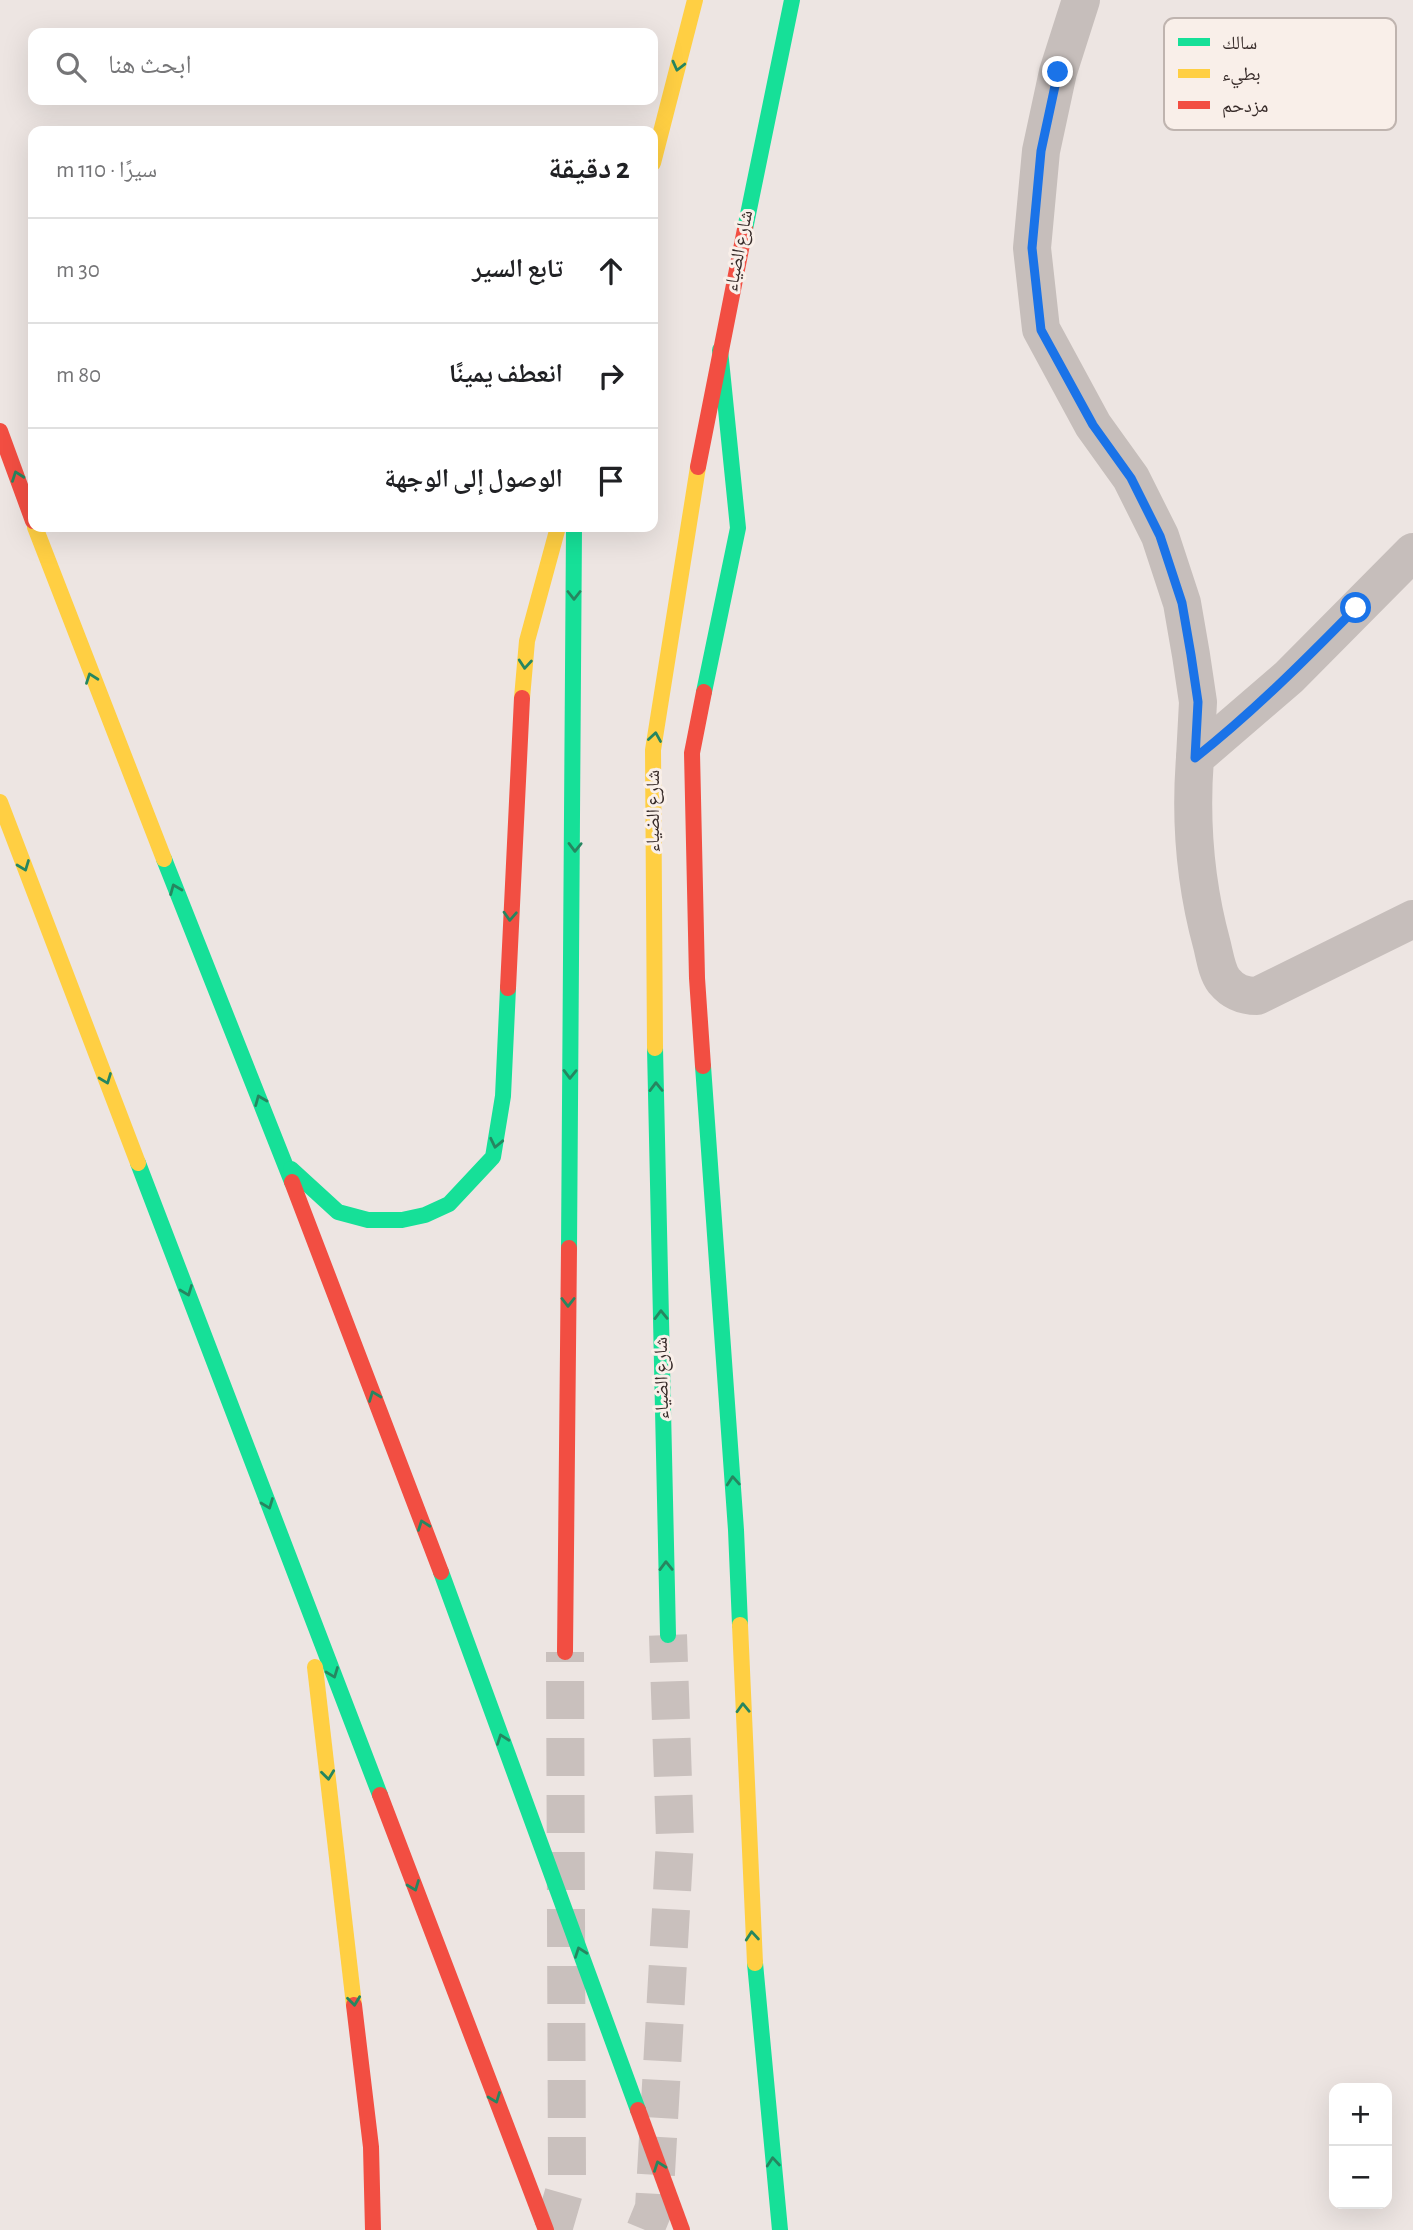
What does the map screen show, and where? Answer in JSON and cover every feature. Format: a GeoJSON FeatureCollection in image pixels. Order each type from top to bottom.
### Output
{"type":"FeatureCollection","features":[{"type":"Feature","properties":{"kind":"main road"},"geometry":{"type":"LineString","coordinates":[[658,144],[695,0]]}},
{"type":"Feature","properties":{"kind":"main road","name":"شارع الضياء"},"geometry":{"type":"LineString","coordinates":[[668,1635],[653,942],[653,750],[683,550],[720,350],[792,0]]}},
{"type":"Feature","properties":{"kind":"main road"},"geometry":{"type":"LineString","coordinates":[[720,350],[738,528],[692,753],[697,978],[736,1530],[751,1924],[780,2230]]}},
{"type":"Feature","properties":{"kind":"main road"},"geometry":{"type":"LineString","coordinates":[[0,430],[28,507]]}},
{"type":"Feature","properties":{"kind":"main road"},"geometry":{"type":"LineString","coordinates":[[37,532],[96,690],[399,1459],[682,2230]]}},
{"type":"Feature","properties":{"kind":"main road"},"geometry":{"type":"LineString","coordinates":[[285,1164],[338,1212],[368,1220],[402,1220],[425,1215],[449,1204],[471,1184],[493,1157],[503,1096],[519,736],[527,641],[557,532]]}},
{"type":"Feature","properties":{"kind":"main road"},"geometry":{"type":"LineString","coordinates":[[565,1652],[570,1094],[576,826],[574,532]]}},
{"type":"Feature","properties":{"kind":"main road"},"geometry":{"type":"LineString","coordinates":[[0,802],[546,2230]]}},
{"type":"Feature","properties":{"kind":"main road"},"geometry":{"type":"LineString","coordinates":[[308,1609],[371,2147],[373,2230]]}},
{"type":"Feature","properties":{"kind":"street"},"geometry":{"type":"LineString","coordinates":[[1081,0],[1058,72],[1041,151],[1032,248],[1041,330],[1093,425],[1131,478],[1160,536],[1182,603],[1198,702],[1191,835],[1204,916],[1222,979],[1233,990],[1245,996],[1257,996],[1413,919]]}},
{"type":"Feature","properties":{"kind":"street"},"geometry":{"type":"LineString","coordinates":[[1195,758],[1238,724],[1289,677],[1413,552]]}},
{"type":"Feature","properties":{"kind":"tunnel"},"geometry":{"type":"LineString","coordinates":[[645,2230],[654,2208],[675,1839],[668,1635]]}},
{"type":"Feature","properties":{"kind":"tunnel"},"geometry":{"type":"LineString","coordinates":[[553,2230],[567,2182],[565,1652]]}},
{"type":"Feature","properties":{"kind":"traffic: fast"},"geometry":{"type":"LineString","coordinates":[[745,229],[792,0]]}},
{"type":"Feature","properties":{"kind":"traffic: fast"},"geometry":{"type":"LineString","coordinates":[[704,692],[738,528],[720,350]]}},
{"type":"Feature","properties":{"kind":"traffic: fast"},"geometry":{"type":"LineString","coordinates":[[569,1248],[574,532]]}},
{"type":"Feature","properties":{"kind":"traffic: fast"},"geometry":{"type":"LineString","coordinates":[[164,859],[292,1182]]}},
{"type":"Feature","properties":{"kind":"traffic: fast"},"geometry":{"type":"LineString","coordinates":[[291,1169],[338,1212],[368,1220],[402,1220],[425,1215],[449,1204],[493,1157],[503,1096],[508,988]]}},
{"type":"Feature","properties":{"kind":"traffic: fast"},"geometry":{"type":"LineString","coordinates":[[655,1048],[668,1635]]}},
{"type":"Feature","properties":{"kind":"traffic: fast"},"geometry":{"type":"LineString","coordinates":[[703,1066],[736,1530],[740,1625]]}},
{"type":"Feature","properties":{"kind":"traffic: fast"},"geometry":{"type":"LineString","coordinates":[[138,1163],[380,1795]]}},
{"type":"Feature","properties":{"kind":"traffic: fast"},"geometry":{"type":"LineString","coordinates":[[441,1572],[638,2110]]}},
{"type":"Feature","properties":{"kind":"traffic: fast"},"geometry":{"type":"LineString","coordinates":[[755,1963],[780,2230]]}},
{"type":"Feature","properties":{"kind":"traffic: slow"},"geometry":{"type":"LineString","coordinates":[[658,144],[695,0]]}},
{"type":"Feature","properties":{"kind":"traffic: slow"},"geometry":{"type":"LineString","coordinates":[[655,1048],[653,750],[698,467]]}},
{"type":"Feature","properties":{"kind":"traffic: slow"},"geometry":{"type":"LineString","coordinates":[[37,532],[164,859]]}},
{"type":"Feature","properties":{"kind":"traffic: slow"},"geometry":{"type":"LineString","coordinates":[[522,698],[527,641],[557,532]]}},
{"type":"Feature","properties":{"kind":"traffic: slow"},"geometry":{"type":"LineString","coordinates":[[0,802],[138,1163]]}},
{"type":"Feature","properties":{"kind":"traffic: slow"},"geometry":{"type":"LineString","coordinates":[[740,1625],[755,1963]]}},
{"type":"Feature","properties":{"kind":"traffic: slow"},"geometry":{"type":"LineString","coordinates":[[315,1667],[354,2005]]}},
{"type":"Feature","properties":{"kind":"traffic: jam"},"geometry":{"type":"LineString","coordinates":[[698,467],[745,229]]}},
{"type":"Feature","properties":{"kind":"traffic: jam"},"geometry":{"type":"LineString","coordinates":[[0,431],[28,507]]}},
{"type":"Feature","properties":{"kind":"traffic: jam"},"geometry":{"type":"LineString","coordinates":[[703,1066],[697,978],[692,753],[704,692]]}},
{"type":"Feature","properties":{"kind":"traffic: jam"},"geometry":{"type":"LineString","coordinates":[[508,988],[522,698]]}},
{"type":"Feature","properties":{"kind":"traffic: jam"},"geometry":{"type":"LineString","coordinates":[[292,1182],[441,1572]]}},
{"type":"Feature","properties":{"kind":"traffic: jam"},"geometry":{"type":"LineString","coordinates":[[565,1652],[569,1248]]}},
{"type":"Feature","properties":{"kind":"traffic: jam"},"geometry":{"type":"LineString","coordinates":[[380,1795],[546,2230]]}},
{"type":"Feature","properties":{"kind":"traffic: jam"},"geometry":{"type":"LineString","coordinates":[[354,2005],[371,2147],[373,2230]]}},
{"type":"Feature","properties":{"kind":"traffic: jam"},"geometry":{"type":"LineString","coordinates":[[638,2110],[682,2230]]}},
{"type":"Feature","properties":{"kind":"route"},"geometry":{"type":"LineString","coordinates":[[1058,72],[1041,151],[1032,248],[1041,330],[1093,425],[1131,478],[1160,536],[1182,603],[1191,655],[1198,702],[1195,758],[1238,724],[1289,677],[1356,608]]}}]}
